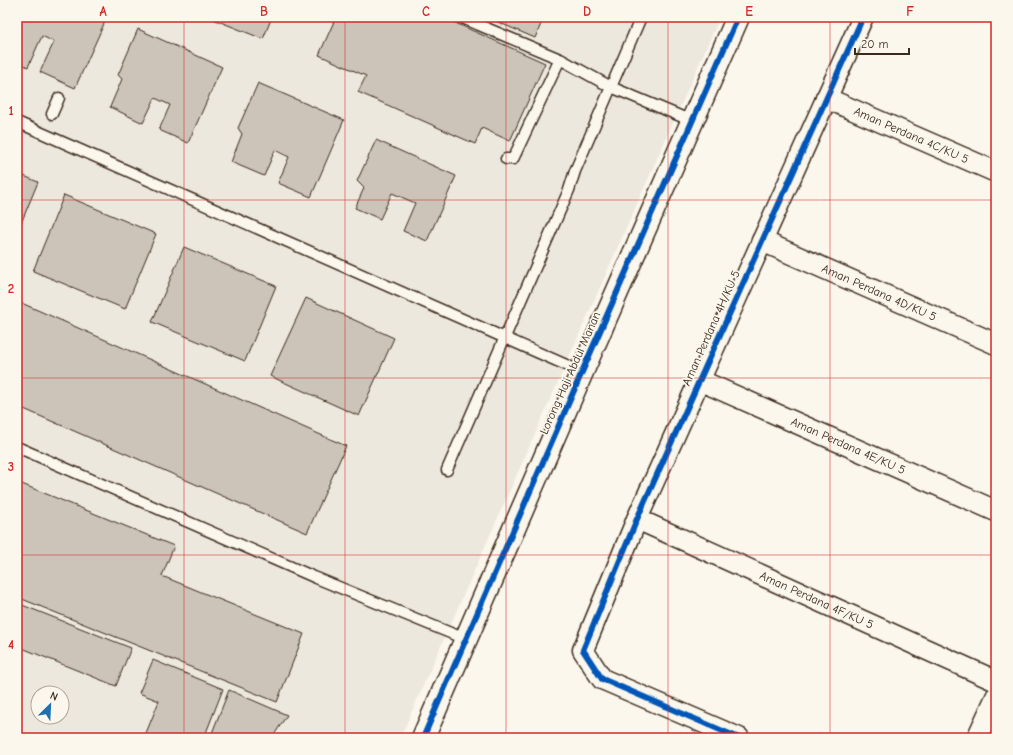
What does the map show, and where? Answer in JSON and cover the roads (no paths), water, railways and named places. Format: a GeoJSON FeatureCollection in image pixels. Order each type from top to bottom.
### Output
{"type":"FeatureCollection","features":[{"type":"Feature","properties":{"kind":"street","name":"Lorong Haji Abdul Manan"},"geometry":{"type":"LineString","coordinates":[[423,738],[738,17]]}},
{"type":"Feature","properties":{"kind":"street","name":"Aman Perdana 4H/KU 5"},"geometry":{"type":"LineString","coordinates":[[739,738],[602,679],[583,650],[637,519],[863,17]]}},
{"type":"Feature","properties":{"kind":"street","name":"Aman Perdana 4C/KU 5"},"geometry":{"type":"LineString","coordinates":[[826,98],[996,172]]}},
{"type":"Feature","properties":{"kind":"street","name":"Aman Perdana 4D/KU 5"},"geometry":{"type":"LineString","coordinates":[[762,241],[996,344]]}},
{"type":"Feature","properties":{"kind":"street","name":"Aman Perdana 4E/KU 5"},"geometry":{"type":"LineString","coordinates":[[699,380],[996,511]]}},
{"type":"Feature","properties":{"kind":"street","name":"Aman Perdana 4F/KU 5"},"geometry":{"type":"LineString","coordinates":[[637,519],[996,681]]}},
{"type":"Feature","properties":{"kind":"street"},"geometry":{"type":"LineString","coordinates":[[977,738],[996,697]]}},
{"type":"Feature","properties":{"kind":"lane"},"geometry":{"type":"LineString","coordinates":[[460,17],[560,59],[610,88],[692,121]]}},
{"type":"Feature","properties":{"kind":"lane"},"geometry":{"type":"LineString","coordinates":[[447,470],[569,190],[575,171],[641,17]]}},
{"type":"Feature","properties":{"kind":"lane"},"geometry":{"type":"LineString","coordinates":[[506,159],[513,159],[560,59]]}},
{"type":"Feature","properties":{"kind":"lane"},"geometry":{"type":"LineString","coordinates":[[52,114],[59,98]]}},
{"type":"Feature","properties":{"kind":"lane"},"geometry":{"type":"LineString","coordinates":[[17,122],[582,372]]}},
{"type":"Feature","properties":{"kind":"lane"},"geometry":{"type":"LineString","coordinates":[[17,447],[314,577],[465,639]]}}]}
